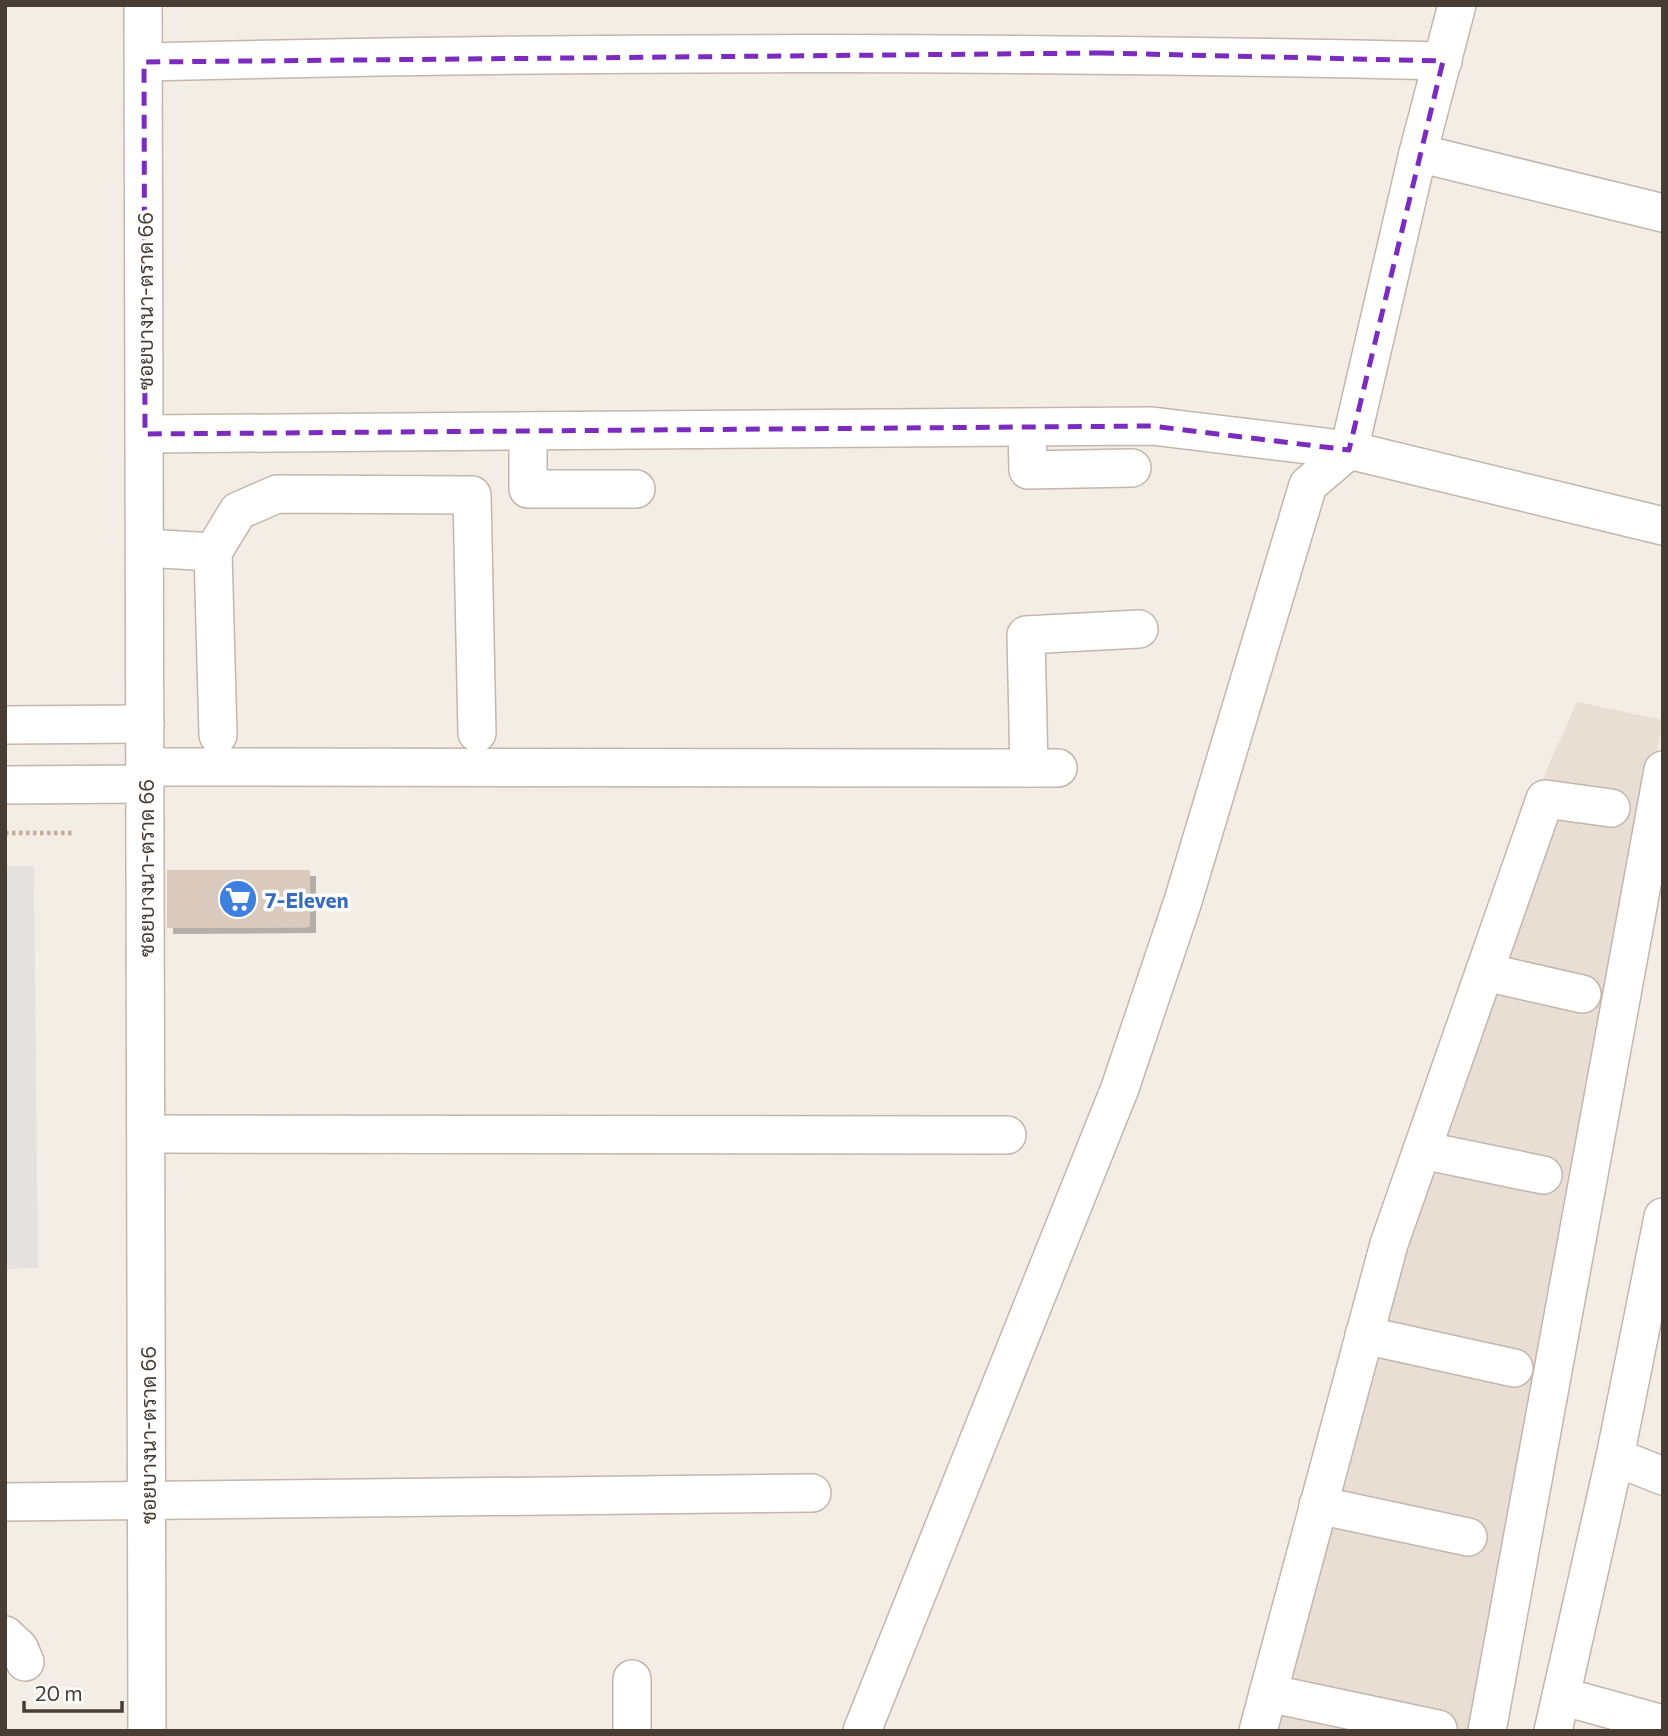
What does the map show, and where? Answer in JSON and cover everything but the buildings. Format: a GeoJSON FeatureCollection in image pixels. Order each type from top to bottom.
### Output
{"type":"FeatureCollection","features":[{"type":"Feature","properties":{"kind":"street","name":"ซอยบางนา-ตราด 66"},"geometry":{"type":"LineString","coordinates":[[143,5],[148,1731]]}},
{"type":"Feature","properties":{"kind":"street"},"geometry":{"type":"LineString","coordinates":[[862,1731],[1120,1088],[1183,901],[1308,485],[1349,450],[1418,153],[1457,5]]}},
{"type":"Feature","properties":{"kind":"street"},"geometry":{"type":"LineString","coordinates":[[144,62],[375,56],[1072,53],[1443,61]]}},
{"type":"Feature","properties":{"kind":"street"},"geometry":{"type":"LineString","coordinates":[[1418,153],[1663,213]]}},
{"type":"Feature","properties":{"kind":"street"},"geometry":{"type":"LineString","coordinates":[[145,434],[1152,426],[1349,450],[1663,526]]}},
{"type":"Feature","properties":{"kind":"street"},"geometry":{"type":"LineString","coordinates":[[1027,428],[1028,470],[1132,468]]}},
{"type":"Feature","properties":{"kind":"street"},"geometry":{"type":"LineString","coordinates":[[528,431],[528,489],[636,489]]}},
{"type":"Feature","properties":{"kind":"street"},"geometry":{"type":"LineString","coordinates":[[218,735],[213,552],[238,511],[277,494],[472,495],[477,733]]}},
{"type":"Feature","properties":{"kind":"street"},"geometry":{"type":"LineString","coordinates":[[145,548],[213,552]]}},
{"type":"Feature","properties":{"kind":"street"},"geometry":{"type":"LineString","coordinates":[[5,785],[145,776],[1043,768],[1026,635],[1139,629]]}},
{"type":"Feature","properties":{"kind":"street"},"geometry":{"type":"LineString","coordinates":[[5,725],[145,724]]}},
{"type":"Feature","properties":{"kind":"street"},"geometry":{"type":"LineString","coordinates":[[1487,1731],[1663,770]]}},
{"type":"Feature","properties":{"kind":"street"},"geometry":{"type":"LineString","coordinates":[[1258,1731],[1389,1244],[1545,799],[1611,808]]}},
{"type":"Feature","properties":{"kind":"street"},"geometry":{"type":"LineString","coordinates":[[1485,972],[1582,994]]}},
{"type":"Feature","properties":{"kind":"street"},"geometry":{"type":"LineString","coordinates":[[146,1135],[1007,1135]]}},
{"type":"Feature","properties":{"kind":"street"},"geometry":{"type":"LineString","coordinates":[[1422,1150],[1543,1175]]}},
{"type":"Feature","properties":{"kind":"street"},"geometry":{"type":"LineString","coordinates":[[1553,1731],[1659,1254],[1663,1216]]}},
{"type":"Feature","properties":{"kind":"street"},"geometry":{"type":"LineString","coordinates":[[1364,1335],[1514,1368]]}},
{"type":"Feature","properties":{"kind":"street"},"geometry":{"type":"LineString","coordinates":[[1615,1457],[1663,1476]]}},
{"type":"Feature","properties":{"kind":"street"},"geometry":{"type":"LineString","coordinates":[[5,1502],[812,1493]]}},
{"type":"Feature","properties":{"kind":"street"},"geometry":{"type":"LineString","coordinates":[[1318,1505],[1468,1537]]}},
{"type":"Feature","properties":{"kind":"street"},"geometry":{"type":"LineString","coordinates":[[632,1679],[632,1731]]}},
{"type":"Feature","properties":{"kind":"street"},"geometry":{"type":"LineString","coordinates":[[1268,1693],[1438,1729]]}},
{"type":"Feature","properties":{"kind":"street"},"geometry":{"type":"LineString","coordinates":[[1561,1696],[1663,1724]]}},
{"type":"Feature","properties":{"kind":"path"},"geometry":{"type":"LineString","coordinates":[[5,833],[73,833]]}},
{"type":"Feature","properties":{"kind":"highlighted area"},"geometry":{"type":"Polygon","coordinates":[[[1100,53],[1443,61],[1349,450],[1152,426],[145,434],[144,62],[1100,53]]]}},
{"type":"Feature","properties":{"kind":"shaded area"},"geometry":{"type":"Polygon","coordinates":[[[1577,702],[1663,720],[1476,1731],[1245,1731],[1434,1060],[1547,769],[1577,702]]]}},
{"type":"Feature","properties":{"kind":"shaded area"},"geometry":{"type":"Polygon","coordinates":[[[5,866],[34,866],[38,1268],[5,1269],[5,866]]]}},
{"type":"Feature","properties":{"kind":"place","name":"7-Eleven"},"geometry":{"type":"Point","coordinates":[238,899]}}]}
